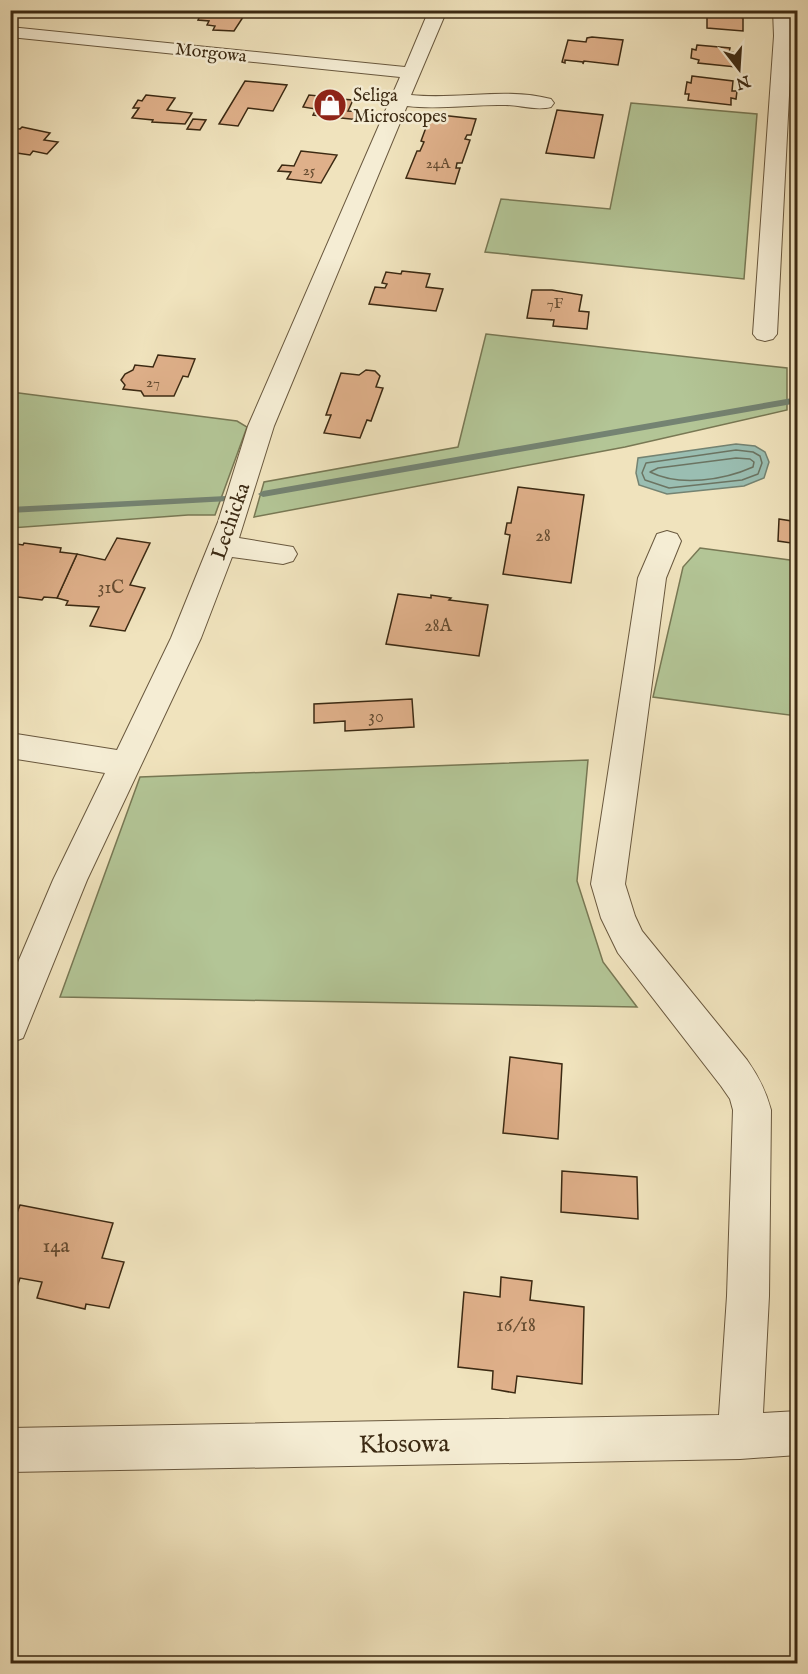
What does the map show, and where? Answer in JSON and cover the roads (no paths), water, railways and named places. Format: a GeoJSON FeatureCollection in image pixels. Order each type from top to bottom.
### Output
{"type":"FeatureCollection","features":[{"type":"Feature","properties":{"kind":"street","name":"Lechicka"},"geometry":{"type":"LineString","coordinates":[[10,1026],[70,880],[186,638],[222,546],[261,426],[402,100],[438,10]]}},
{"type":"Feature","properties":{"kind":"street"},"geometry":{"type":"LineString","coordinates":[[765,334],[783,36],[782,10]]}},
{"type":"Feature","properties":{"kind":"street","name":"Morgowa"},"geometry":{"type":"LineString","coordinates":[[10,32],[411,73]]}},
{"type":"Feature","properties":{"kind":"street"},"geometry":{"type":"LineString","coordinates":[[402,100],[430,103],[505,99],[544,103]]}},
{"type":"Feature","properties":{"kind":"street"},"geometry":{"type":"LineString","coordinates":[[667,541],[652,578],[608,884],[618,918],[630,942],[734,1073],[747,1091],[752,1110],[748,1296],[740,1437]]}},
{"type":"Feature","properties":{"kind":"street"},"geometry":{"type":"LineString","coordinates":[[222,546],[283,554]]}},
{"type":"Feature","properties":{"kind":"street"},"geometry":{"type":"LineString","coordinates":[[10,745],[126,764]]}},
{"type":"Feature","properties":{"kind":"street","name":"Kłosowa"},"geometry":{"type":"LineString","coordinates":[[10,1450],[740,1437],[798,1433]]}},
{"type":"Feature","properties":{"kind":"water"},"geometry":{"type":"Polygon","coordinates":[[[736,444],[755,446],[765,452],[769,462],[764,478],[744,486],[667,494],[639,485],[636,473],[638,458],[736,444]]]}},
{"type":"Feature","properties":{"kind":"waterway"},"geometry":{"type":"LineString","coordinates":[[263,494],[798,400]]}},
{"type":"Feature","properties":{"kind":"waterway"},"geometry":{"type":"LineString","coordinates":[[10,510],[226,499]]}},
{"type":"Feature","properties":{"kind":"place","name":"Seliga Microscopes"},"geometry":{"type":"Point","coordinates":[330,105]}}]}
